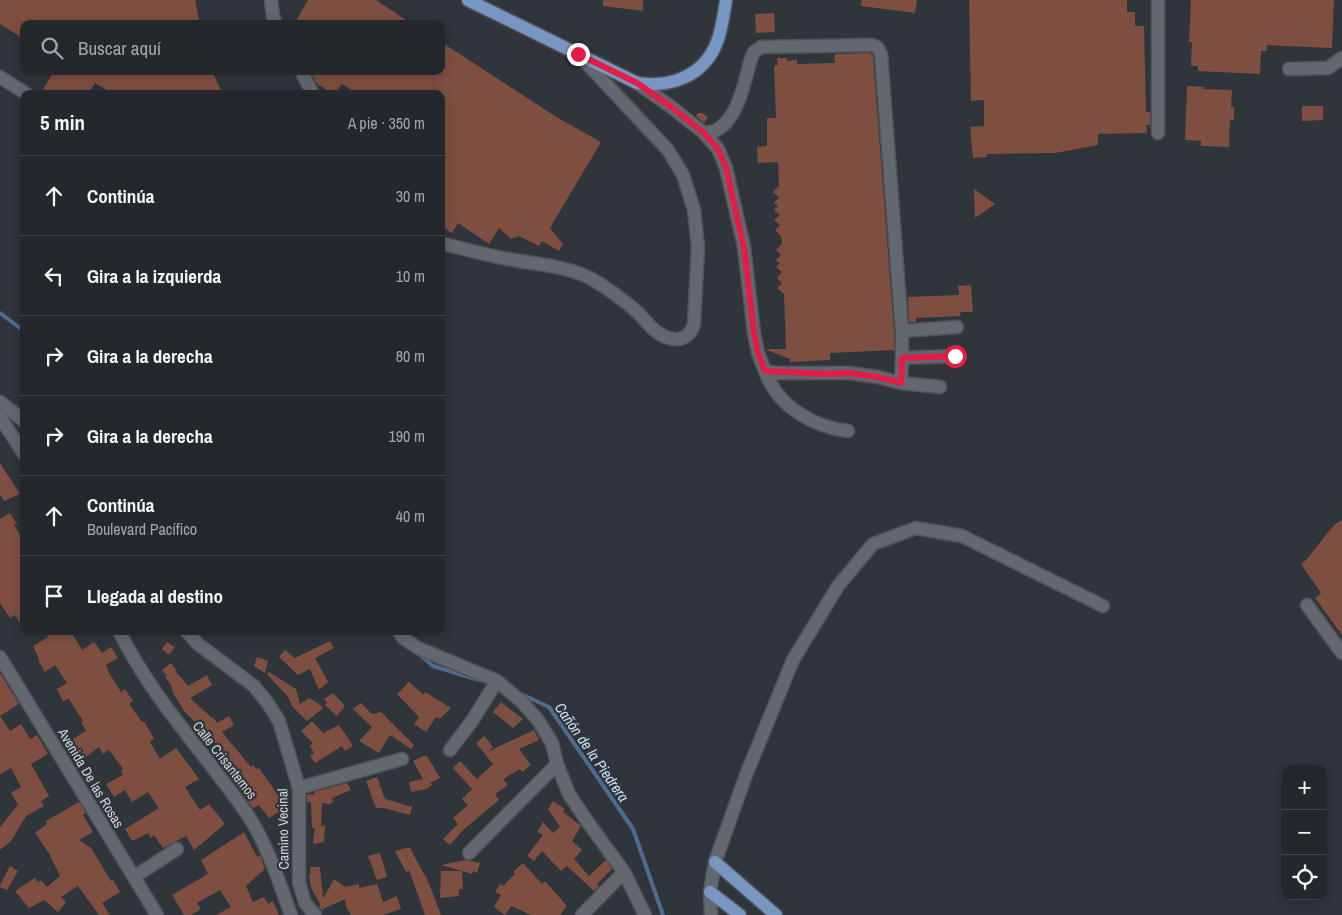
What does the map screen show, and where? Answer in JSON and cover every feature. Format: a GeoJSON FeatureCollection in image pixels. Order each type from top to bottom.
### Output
{"type":"FeatureCollection","features":[{"type":"Feature","properties":{"kind":"main road"},"geometry":{"type":"LineString","coordinates":[[468,0],[637,83],[651,85],[667,84],[686,78],[699,70],[708,60],[717,43],[726,0]]}},
{"type":"Feature","properties":{"kind":"main road"},"geometry":{"type":"LineString","coordinates":[[714,862],[776,915]]}},
{"type":"Feature","properties":{"kind":"main road"},"geometry":{"type":"LineString","coordinates":[[710,892],[740,915]]}},
{"type":"Feature","properties":{"kind":"street"},"geometry":{"type":"LineString","coordinates":[[272,0],[274,20]]}},
{"type":"Feature","properties":{"kind":"street"},"geometry":{"type":"LineString","coordinates":[[1158,0],[1158,133]]}},
{"type":"Feature","properties":{"kind":"street"},"geometry":{"type":"LineString","coordinates":[[704,133],[715,131],[724,124],[734,111],[751,59],[754,52],[761,47],[872,45],[877,47],[881,54],[902,331],[901,383]]}},
{"type":"Feature","properties":{"kind":"street"},"geometry":{"type":"LineString","coordinates":[[445,243],[479,254],[566,269],[590,278],[634,309],[654,330],[664,336],[677,339],[686,338],[692,332],[698,247],[694,210],[683,175],[668,150],[578,54]]}},
{"type":"Feature","properties":{"kind":"street"},"geometry":{"type":"LineString","coordinates":[[1289,69],[1328,68],[1342,58]]}},
{"type":"Feature","properties":{"kind":"street"},"geometry":{"type":"LineString","coordinates":[[303,75],[311,90]]}},
{"type":"Feature","properties":{"kind":"street"},"geometry":{"type":"LineString","coordinates":[[0,77],[21,90]]}},
{"type":"Feature","properties":{"kind":"street"},"geometry":{"type":"LineString","coordinates":[[637,83],[704,133],[718,149],[726,168],[744,248],[756,345],[769,383],[774,391],[798,413],[818,425],[848,431]]}},
{"type":"Feature","properties":{"kind":"street"},"geometry":{"type":"LineString","coordinates":[[902,331],[957,327]]}},
{"type":"Feature","properties":{"kind":"street"},"geometry":{"type":"LineString","coordinates":[[902,358],[955,356]]}},
{"type":"Feature","properties":{"kind":"street"},"geometry":{"type":"LineString","coordinates":[[765,371],[849,373],[878,377],[901,383],[940,387]]}},
{"type":"Feature","properties":{"kind":"street"},"geometry":{"type":"LineString","coordinates":[[0,402],[20,418]]}},
{"type":"Feature","properties":{"kind":"street"},"geometry":{"type":"LineString","coordinates":[[0,417],[20,448]]}},
{"type":"Feature","properties":{"kind":"street"},"geometry":{"type":"LineString","coordinates":[[711,915],[710,892],[714,862],[746,775],[793,660],[838,586],[874,544],[916,528],[962,536],[1103,606]]}},
{"type":"Feature","properties":{"kind":"street"},"geometry":{"type":"LineString","coordinates":[[1307,605],[1342,653]]}},
{"type":"Feature","properties":{"kind":"street","name":"Calle Crisantemos"},"geometry":{"type":"LineString","coordinates":[[121,635],[144,675],[168,710],[246,813],[273,864],[292,915]]}},
{"type":"Feature","properties":{"kind":"street","name":"Camino Vecinal"},"geometry":{"type":"LineString","coordinates":[[190,635],[198,644],[254,686],[279,721],[299,788],[299,882],[305,902],[315,915]]}},
{"type":"Feature","properties":{"kind":"street"},"geometry":{"type":"LineString","coordinates":[[401,635],[418,648],[497,681],[521,701],[538,720],[552,743],[557,764],[569,794],[624,872],[645,915]]}},
{"type":"Feature","properties":{"kind":"street","name":"Avenida De las Rosas"},"geometry":{"type":"LineString","coordinates":[[0,657],[157,915]]}},
{"type":"Feature","properties":{"kind":"street"},"geometry":{"type":"LineString","coordinates":[[450,750],[472,721],[497,681]]}},
{"type":"Feature","properties":{"kind":"street"},"geometry":{"type":"LineString","coordinates":[[299,788],[402,760]]}},
{"type":"Feature","properties":{"kind":"street"},"geometry":{"type":"LineString","coordinates":[[468,853],[557,764]]}},
{"type":"Feature","properties":{"kind":"street"},"geometry":{"type":"LineString","coordinates":[[134,878],[177,849]]}},
{"type":"Feature","properties":{"kind":"street"},"geometry":{"type":"LineString","coordinates":[[582,915],[624,872]]}},
{"type":"Feature","properties":{"kind":"building"},"geometry":{"type":"Polygon","coordinates":[[[0,0],[195,0],[199,20],[20,20],[20,36],[0,24],[0,0]]]}},
{"type":"Feature","properties":{"kind":"building"},"geometry":{"type":"Polygon","coordinates":[[[308,0],[376,0],[406,20],[296,20],[308,0]]]}},
{"type":"Feature","properties":{"kind":"building"},"geometry":{"type":"Polygon","coordinates":[[[603,0],[643,0],[643,11],[603,6],[603,0]]]}},
{"type":"Feature","properties":{"kind":"building"},"geometry":{"type":"Polygon","coordinates":[[[862,0],[917,0],[915,13],[861,6],[862,0]]]}},
{"type":"Feature","properties":{"kind":"building"},"geometry":{"type":"Polygon","coordinates":[[[969,0],[1127,0],[1127,12],[1135,12],[1135,26],[1144,26],[1146,112],[1150,112],[1150,125],[1146,125],[1147,133],[1098,134],[1098,145],[1055,153],[987,154],[987,157],[973,158],[970,127],[984,126],[984,100],[971,101],[969,0]]]}},
{"type":"Feature","properties":{"kind":"building"},"geometry":{"type":"Polygon","coordinates":[[[1191,0],[1334,0],[1332,48],[1267,45],[1267,51],[1261,51],[1260,74],[1198,71],[1198,66],[1191,66],[1192,42],[1189,42],[1191,0]]]}},
{"type":"Feature","properties":{"kind":"building"},"geometry":{"type":"Polygon","coordinates":[[[774,13],[775,32],[756,33],[755,14],[774,13]]]}},
{"type":"Feature","properties":{"kind":"building"},"geometry":{"type":"Polygon","coordinates":[[[445,45],[558,118],[601,142],[550,228],[563,244],[559,251],[542,241],[539,246],[519,236],[511,239],[499,228],[489,244],[458,223],[452,233],[445,229],[445,90],[352,90],[342,84],[337,90],[327,90],[317,84],[312,75],[445,75],[445,45]]]}},
{"type":"Feature","properties":{"kind":"building"},"geometry":{"type":"Polygon","coordinates":[[[870,53],[873,56],[894,350],[830,353],[830,360],[790,362],[790,359],[767,350],[786,349],[784,294],[777,288],[782,283],[777,278],[782,272],[776,267],[780,263],[776,260],[781,255],[776,250],[782,244],[781,236],[775,230],[780,225],[774,220],[780,215],[774,210],[778,206],[774,203],[779,197],[773,192],[779,186],[778,162],[758,163],[757,147],[767,146],[767,118],[776,118],[774,66],[778,65],[777,58],[787,58],[787,61],[797,60],[797,64],[835,63],[834,54],[870,53]]]}},
{"type":"Feature","properties":{"kind":"building"},"geometry":{"type":"Polygon","coordinates":[[[52,75],[214,75],[221,90],[106,90],[95,83],[91,90],[43,89],[52,75]]]}},
{"type":"Feature","properties":{"kind":"building"},"geometry":{"type":"Polygon","coordinates":[[[1187,86],[1204,87],[1203,89],[1232,90],[1231,107],[1234,107],[1234,120],[1230,120],[1229,147],[1201,146],[1201,141],[1185,140],[1187,86]]]}},
{"type":"Feature","properties":{"kind":"building"},"geometry":{"type":"Polygon","coordinates":[[[1302,106],[1323,106],[1323,120],[1302,121],[1302,106]]]}},
{"type":"Feature","properties":{"kind":"building"},"geometry":{"type":"Polygon","coordinates":[[[698,113],[708,117],[704,123],[696,116],[698,113]]]}},
{"type":"Feature","properties":{"kind":"building"},"geometry":{"type":"Polygon","coordinates":[[[974,189],[995,204],[975,218],[974,189]]]}},
{"type":"Feature","properties":{"kind":"building"},"geometry":{"type":"Polygon","coordinates":[[[971,285],[973,312],[960,312],[961,316],[916,318],[916,322],[909,322],[908,297],[959,295],[958,286],[971,285]]]}},
{"type":"Feature","properties":{"kind":"building"},"geometry":{"type":"Polygon","coordinates":[[[0,463],[20,494],[4,501],[0,495],[0,463]]]}},
{"type":"Feature","properties":{"kind":"building"},"geometry":{"type":"Polygon","coordinates":[[[10,513],[17,524],[14,525],[20,535],[20,623],[15,615],[10,618],[0,603],[0,519],[10,513]]]}},
{"type":"Feature","properties":{"kind":"building"},"geometry":{"type":"Polygon","coordinates":[[[1342,520],[1342,635],[1315,598],[1321,593],[1301,564],[1334,525],[1342,520]]]}},
{"type":"Feature","properties":{"kind":"building"},"geometry":{"type":"Polygon","coordinates":[[[47,635],[73,635],[82,650],[94,642],[102,653],[111,647],[118,658],[106,665],[109,673],[121,692],[125,689],[133,701],[129,704],[142,722],[144,721],[154,739],[150,742],[160,759],[176,748],[199,779],[185,787],[200,810],[209,804],[225,824],[194,850],[186,836],[163,848],[154,835],[151,838],[148,833],[132,841],[125,829],[159,808],[148,792],[132,802],[125,790],[114,797],[106,784],[123,775],[121,771],[123,769],[109,750],[103,754],[99,747],[80,762],[68,742],[86,731],[81,722],[83,721],[69,699],[63,701],[57,689],[67,683],[55,665],[45,672],[33,646],[48,637],[47,635]]]}},
{"type":"Feature","properties":{"kind":"building"},"geometry":{"type":"Polygon","coordinates":[[[330,641],[334,648],[315,658],[328,682],[319,690],[310,669],[298,675],[279,657],[285,650],[295,658],[330,641]]]}},
{"type":"Feature","properties":{"kind":"building"},"geometry":{"type":"Polygon","coordinates":[[[167,642],[175,647],[169,655],[162,649],[167,642]]]}},
{"type":"Feature","properties":{"kind":"building"},"geometry":{"type":"Polygon","coordinates":[[[257,657],[268,661],[265,673],[254,666],[257,657]]]}},
{"type":"Feature","properties":{"kind":"building"},"geometry":{"type":"Polygon","coordinates":[[[171,663],[188,686],[207,675],[212,685],[190,698],[213,717],[217,723],[229,716],[234,725],[222,732],[251,767],[253,765],[256,769],[259,768],[280,798],[277,800],[283,809],[269,818],[259,805],[253,808],[221,765],[230,760],[213,740],[210,742],[201,728],[182,709],[173,693],[171,685],[165,677],[167,676],[162,670],[171,663]]]}},
{"type":"Feature","properties":{"kind":"building"},"geometry":{"type":"Polygon","coordinates":[[[269,672],[296,689],[300,704],[309,698],[323,708],[307,721],[292,706],[288,697],[267,674],[269,672]]]}},
{"type":"Feature","properties":{"kind":"building"},"geometry":{"type":"Polygon","coordinates":[[[0,673],[19,704],[0,716],[0,673]]]}},
{"type":"Feature","properties":{"kind":"building"},"geometry":{"type":"Polygon","coordinates":[[[409,682],[424,695],[425,692],[451,708],[440,719],[436,717],[426,732],[414,724],[419,717],[397,694],[409,682]]]}},
{"type":"Feature","properties":{"kind":"building"},"geometry":{"type":"Polygon","coordinates":[[[333,693],[345,706],[337,716],[325,705],[327,702],[324,699],[333,693]]]}},
{"type":"Feature","properties":{"kind":"building"},"geometry":{"type":"Polygon","coordinates":[[[501,702],[523,719],[513,728],[493,712],[501,702]]]}},
{"type":"Feature","properties":{"kind":"building"},"geometry":{"type":"Polygon","coordinates":[[[361,703],[372,714],[381,712],[414,745],[411,749],[390,735],[379,753],[359,741],[372,727],[353,709],[361,703]]]}},
{"type":"Feature","properties":{"kind":"building"},"geometry":{"type":"Polygon","coordinates":[[[0,716],[10,731],[21,724],[30,739],[37,735],[48,754],[31,764],[49,796],[41,801],[44,806],[26,816],[11,841],[0,850],[0,827],[18,805],[11,793],[21,787],[11,768],[0,774],[0,716]]]}},
{"type":"Feature","properties":{"kind":"building"},"geometry":{"type":"Polygon","coordinates":[[[312,721],[323,733],[339,725],[353,746],[345,751],[342,746],[315,763],[310,756],[314,753],[310,746],[313,743],[301,731],[312,721]]]}},
{"type":"Feature","properties":{"kind":"building"},"geometry":{"type":"Polygon","coordinates":[[[534,730],[539,740],[519,749],[531,765],[522,772],[520,769],[503,779],[508,785],[495,794],[499,800],[463,830],[450,845],[443,839],[458,824],[453,818],[468,805],[462,799],[472,789],[453,768],[460,761],[477,779],[493,764],[476,743],[484,736],[493,747],[487,752],[534,730]]]}},
{"type":"Feature","properties":{"kind":"building"},"geometry":{"type":"Polygon","coordinates":[[[427,756],[440,778],[430,783],[432,785],[426,789],[411,792],[409,782],[423,779],[413,761],[427,756]]]}},
{"type":"Feature","properties":{"kind":"building"},"geometry":{"type":"Polygon","coordinates":[[[377,777],[380,785],[377,789],[380,786],[385,799],[412,807],[410,815],[384,808],[376,808],[366,781],[377,777]]]}},
{"type":"Feature","properties":{"kind":"building"},"geometry":{"type":"Polygon","coordinates":[[[347,783],[351,790],[332,798],[333,802],[329,804],[322,803],[321,826],[325,825],[324,842],[313,844],[315,828],[312,828],[311,802],[307,802],[307,795],[347,783]]]}},
{"type":"Feature","properties":{"kind":"building"},"geometry":{"type":"Polygon","coordinates":[[[553,801],[565,809],[563,812],[581,826],[572,841],[582,850],[574,859],[589,876],[606,860],[612,869],[597,884],[599,886],[594,891],[567,866],[561,871],[542,851],[534,861],[527,856],[543,835],[537,832],[543,822],[553,833],[560,827],[548,809],[553,801]]]}},
{"type":"Feature","properties":{"kind":"building"},"geometry":{"type":"Polygon","coordinates":[[[79,802],[86,813],[83,815],[93,832],[79,840],[91,848],[120,892],[102,903],[110,915],[99,915],[78,886],[61,897],[66,902],[58,912],[44,900],[29,908],[15,891],[35,878],[38,882],[41,880],[47,887],[60,876],[49,853],[35,833],[47,824],[46,821],[79,802]]]}},
{"type":"Feature","properties":{"kind":"building"},"geometry":{"type":"Polygon","coordinates":[[[244,832],[257,857],[260,855],[265,869],[246,886],[253,902],[264,897],[268,904],[273,901],[279,915],[216,915],[231,907],[220,890],[197,903],[201,909],[191,915],[184,915],[172,895],[208,874],[201,860],[244,832]]]}},
{"type":"Feature","properties":{"kind":"building"},"geometry":{"type":"Polygon","coordinates":[[[411,848],[426,876],[441,915],[425,915],[409,870],[406,872],[395,851],[411,848]]]}},
{"type":"Feature","properties":{"kind":"building"},"geometry":{"type":"Polygon","coordinates":[[[380,853],[387,877],[377,880],[368,856],[380,853]]]}},
{"type":"Feature","properties":{"kind":"building"},"geometry":{"type":"Polygon","coordinates":[[[465,860],[480,863],[477,873],[473,871],[472,874],[441,865],[465,860]]]}},
{"type":"Feature","properties":{"kind":"building"},"geometry":{"type":"Polygon","coordinates":[[[523,863],[542,884],[545,881],[567,906],[560,915],[531,915],[511,906],[505,915],[494,907],[501,895],[495,892],[500,884],[503,886],[515,874],[513,872],[523,863]]]}},
{"type":"Feature","properties":{"kind":"building"},"geometry":{"type":"Polygon","coordinates":[[[10,866],[18,871],[7,890],[0,887],[0,885],[10,866]]]}},
{"type":"Feature","properties":{"kind":"building"},"geometry":{"type":"Polygon","coordinates":[[[310,867],[320,867],[323,899],[334,879],[345,887],[359,884],[359,888],[377,884],[383,902],[397,896],[401,909],[383,915],[351,915],[346,907],[345,899],[323,909],[323,911],[319,907],[320,904],[311,888],[310,867]]]}},
{"type":"Feature","properties":{"kind":"building"},"geometry":{"type":"Polygon","coordinates":[[[441,871],[462,871],[463,889],[459,889],[459,896],[440,898],[441,871]]]}},
{"type":"Feature","properties":{"kind":"waterway","name":"Cañón de la Piedrera"},"geometry":{"type":"LineString","coordinates":[[0,313],[20,328]]}},
{"type":"Feature","properties":{"kind":"waterway","name":"Cañón de la Piedrera"},"geometry":{"type":"LineString","coordinates":[[418,653],[433,666],[479,680]]}},
{"type":"Feature","properties":{"kind":"waterway","name":"Cañón de la Piedrera"},"geometry":{"type":"LineString","coordinates":[[521,694],[549,707],[633,829],[663,915]]}},
{"type":"Feature","properties":{"kind":"route"},"geometry":{"type":"LineString","coordinates":[[578,54],[637,83],[704,133],[718,149],[726,168],[744,248],[756,345],[765,371],[776,373],[849,373],[878,377],[901,383],[902,358],[955,356]]}}]}
